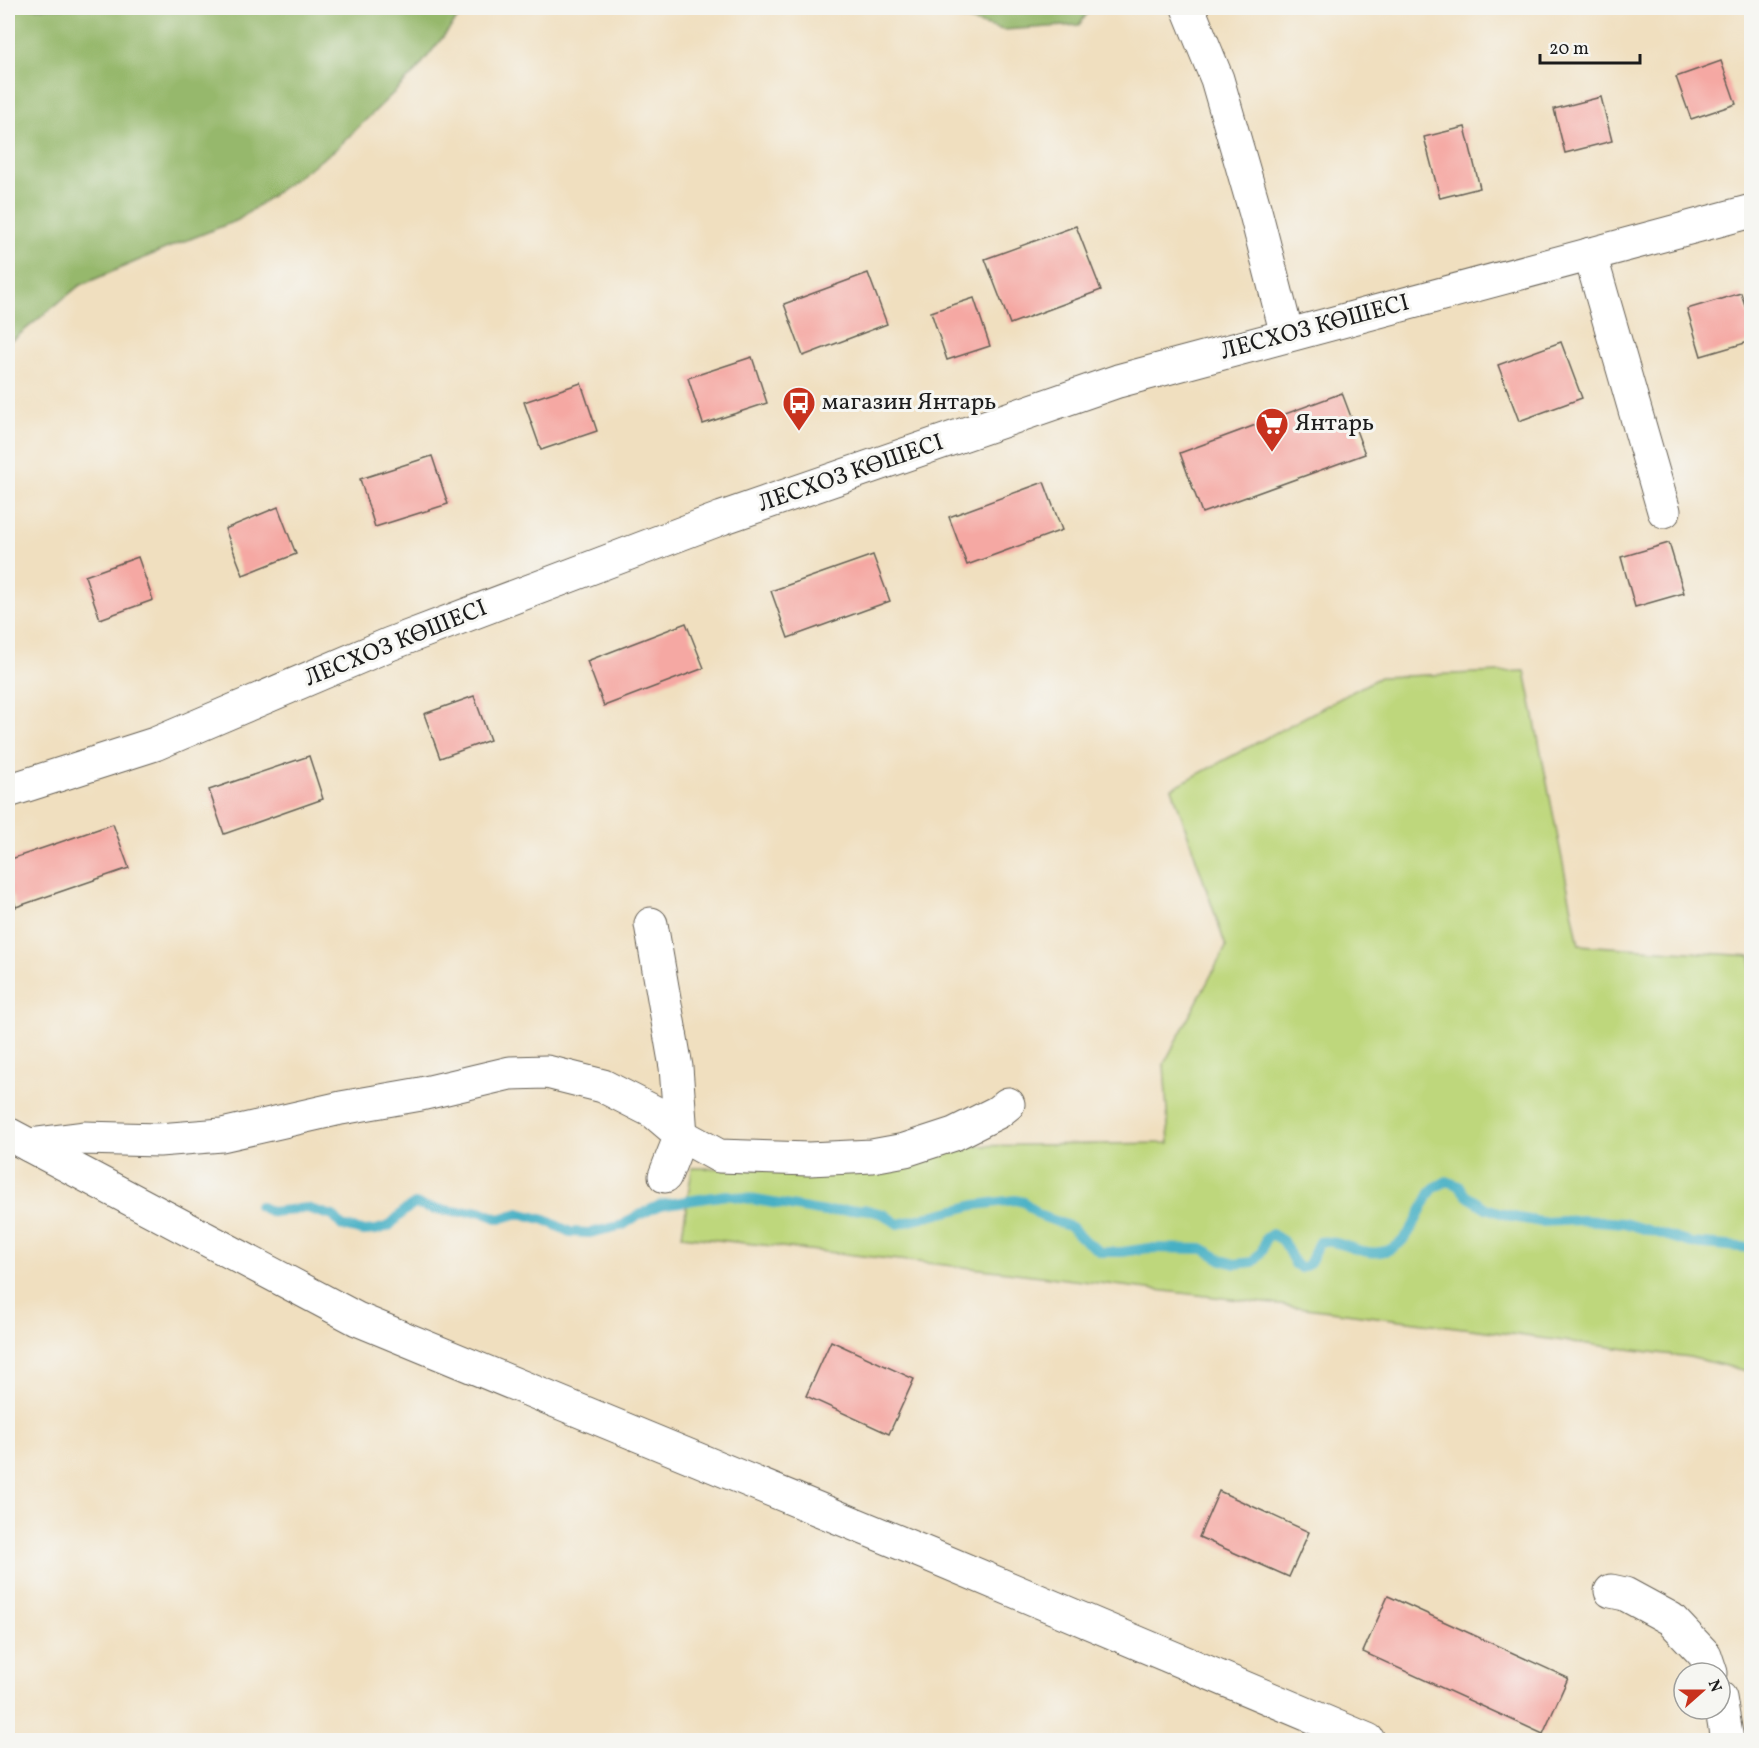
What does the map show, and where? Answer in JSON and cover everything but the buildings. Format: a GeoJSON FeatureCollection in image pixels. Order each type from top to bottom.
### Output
{"type":"FeatureCollection","features":[{"type":"Feature","properties":{"kind":"street"},"geometry":{"type":"LineString","coordinates":[[1188,8],[1217,80],[1256,214],[1287,335]]}},
{"type":"Feature","properties":{"kind":"street","name":"ЛЕСХОЗ КӨШЕСІ"},"geometry":{"type":"LineString","coordinates":[[8,791],[154,744],[390,644],[722,518],[1118,381],[1752,211]]}},
{"type":"Feature","properties":{"kind":"street"},"geometry":{"type":"LineString","coordinates":[[1590,254],[1664,511]]}},
{"type":"Feature","properties":{"kind":"street"},"geometry":{"type":"LineString","coordinates":[[651,924],[676,1067],[681,1134],[665,1176]]}},
{"type":"Feature","properties":{"kind":"street"},"geometry":{"type":"LineString","coordinates":[[18,1140],[84,1138],[159,1140],[222,1135],[510,1073],[547,1072],[603,1086],[654,1112],[681,1134],[719,1155],[809,1159],[872,1156],[905,1150],[954,1134],[998,1112],[1008,1104]]}},
{"type":"Feature","properties":{"kind":"street"},"geometry":{"type":"LineString","coordinates":[[18,1140],[357,1318],[1368,1740]]}},
{"type":"Feature","properties":{"kind":"street"},"geometry":{"type":"LineString","coordinates":[[1611,1591],[1625,1594],[1671,1619],[1705,1655],[1707,1661]]}},
{"type":"Feature","properties":{"kind":"street"},"geometry":{"type":"LineString","coordinates":[[1724,1721],[1727,1740]]}},
{"type":"Feature","properties":{"kind":"green space"},"geometry":{"type":"Polygon","coordinates":[[[8,8],[466,8],[416,71],[336,149],[238,220],[79,286],[15,338],[8,341],[8,8]]]}},
{"type":"Feature","properties":{"kind":"green space"},"geometry":{"type":"Polygon","coordinates":[[[923,8],[1091,8],[1079,25],[1003,30],[923,8]]]}},
{"type":"Feature","properties":{"kind":"green space"},"geometry":{"type":"Polygon","coordinates":[[[1525,671],[1579,945],[1751,956],[1751,1372],[1689,1357],[1330,1311],[682,1236],[692,1168],[836,1170],[965,1146],[1169,1143],[1164,1064],[1226,947],[1172,788],[1380,677],[1525,671]]]}},
{"type":"Feature","properties":{"kind":"waterway"},"geometry":{"type":"LineString","coordinates":[[259,1206],[272,1212],[307,1208],[333,1216],[342,1226],[363,1231],[389,1226],[415,1204],[459,1212],[480,1211],[499,1219],[519,1213],[545,1220],[570,1232],[590,1233],[623,1225],[660,1205],[727,1195],[825,1212],[864,1209],[883,1214],[898,1224],[975,1205],[1015,1200],[1024,1202],[1039,1215],[1071,1227],[1101,1252],[1149,1248],[1204,1249],[1222,1260],[1235,1264],[1253,1262],[1262,1251],[1266,1238],[1272,1234],[1283,1241],[1295,1264],[1301,1268],[1309,1264],[1319,1242],[1333,1242],[1371,1252],[1384,1252],[1395,1247],[1411,1230],[1430,1193],[1447,1181],[1459,1186],[1467,1196],[1486,1208],[1513,1217],[1541,1222],[1583,1220],[1624,1223],[1691,1243],[1752,1248]]}},
{"type":"Feature","properties":{"kind":"place","name":"магазин Янтарь"},"geometry":{"type":"Point","coordinates":[799,432]}},
{"type":"Feature","properties":{"kind":"place","name":"Янтарь"},"geometry":{"type":"Point","coordinates":[1272,453]}}]}
